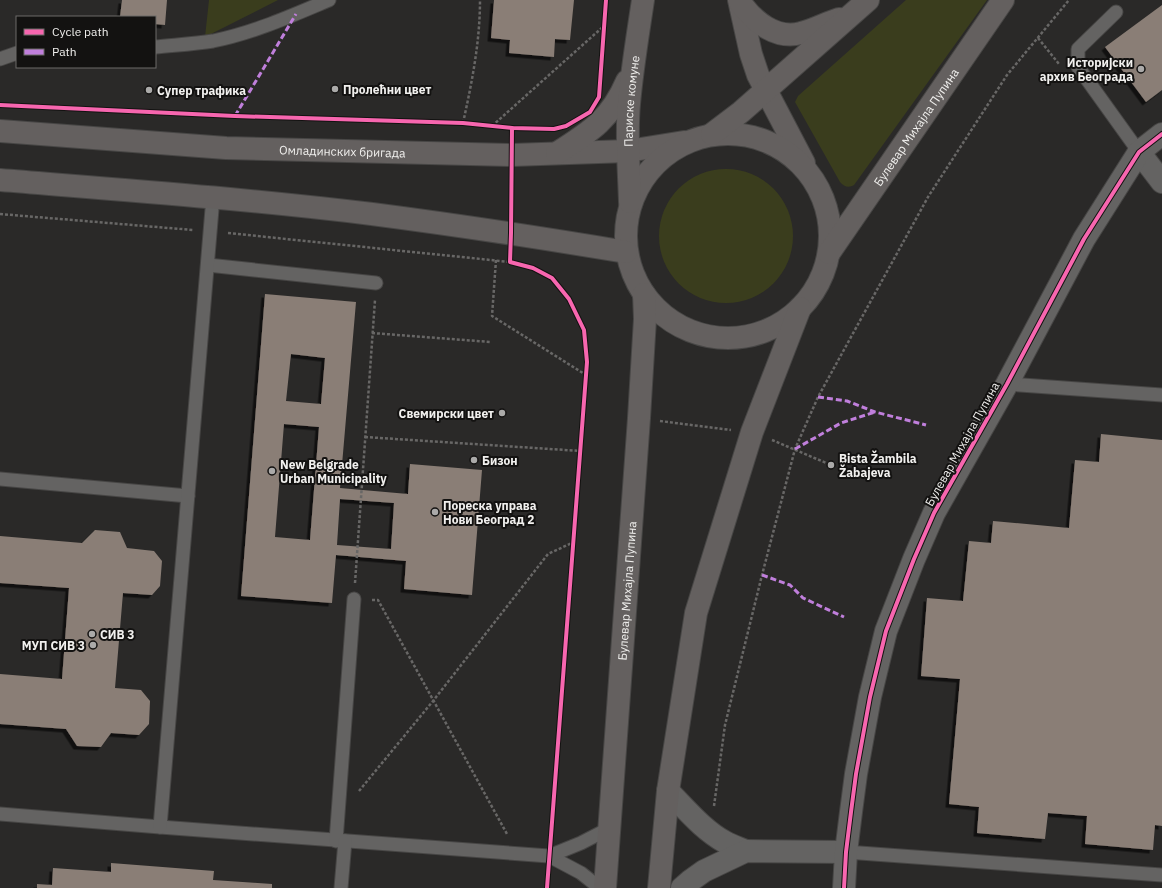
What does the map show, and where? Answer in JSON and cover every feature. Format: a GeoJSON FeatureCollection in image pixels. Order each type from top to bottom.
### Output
{"type":"FeatureCollection","features":[{"type":"Feature","properties":{"kind":"main road","name":"Париске комуне"},"geometry":{"type":"LineString","coordinates":[[630,203],[628,151],[629,104],[633,65],[643,0]]}},
{"type":"Feature","properties":{"kind":"main road","name":"Булевар Михајла Пупина"},"geometry":{"type":"LineString","coordinates":[[829,253],[1003,0]]}},
{"type":"Feature","properties":{"kind":"main road"},"geometry":{"type":"LineString","coordinates":[[740,1],[751,54],[758,75],[823,198],[828,216],[830,234],[829,253],[823,273],[813,292],[800,308],[786,320],[771,329],[754,335],[736,338],[719,338],[684,328],[655,308],[636,281],[626,252],[625,239],[630,203],[637,188],[649,170],[670,151],[684,142],[712,134],[732,133],[752,136],[770,142],[788,152],[802,166],[814,182]]}},
{"type":"Feature","properties":{"kind":"main road"},"geometry":{"type":"LineString","coordinates":[[740,1],[748,13],[760,24],[784,34],[800,34],[861,7]]}},
{"type":"Feature","properties":{"kind":"main road"},"geometry":{"type":"LineString","coordinates":[[712,134],[741,112],[861,7]]}},
{"type":"Feature","properties":{"kind":"main road"},"geometry":{"type":"LineString","coordinates":[[557,153],[595,128],[611,112],[622,94],[633,65]]}},
{"type":"Feature","properties":{"kind":"main road","name":"Омладинских бригада"},"geometry":{"type":"LineString","coordinates":[[0,131],[226,148],[512,155],[628,151],[684,142]]}},
{"type":"Feature","properties":{"kind":"main road"},"geometry":{"type":"LineString","coordinates":[[0,180],[213,197],[372,214],[512,233],[626,252]]}},
{"type":"Feature","properties":{"kind":"main road","name":"Булевар Михајла Пупина"},"geometry":{"type":"LineString","coordinates":[[605,888],[639,418],[645,320],[644,294]]}},
{"type":"Feature","properties":{"kind":"main road"},"geometry":{"type":"LineString","coordinates":[[659,888],[668,791],[696,613],[752,432],[800,308]]}},
{"type":"Feature","properties":{"kind":"street","name":"Булевар Михајла Пупина"},"geometry":{"type":"LineString","coordinates":[[844,888],[846,852],[856,774],[870,697],[886,631],[914,559],[934,513],[1008,384],[1084,239],[1139,152],[1162,134]]}},
{"type":"Feature","properties":{"kind":"street"},"geometry":{"type":"LineString","coordinates":[[1139,152],[1162,182]]}},
{"type":"Feature","properties":{"kind":"street"},"geometry":{"type":"LineString","coordinates":[[668,791],[711,832],[725,842],[746,851],[846,852]]}},
{"type":"Feature","properties":{"kind":"street"},"geometry":{"type":"LineString","coordinates":[[682,888],[690,880],[746,851]]}},
{"type":"Feature","properties":{"kind":"lane"},"geometry":{"type":"LineString","coordinates":[[156,47],[213,40],[239,34],[262,27],[329,0]]}},
{"type":"Feature","properties":{"kind":"lane"},"geometry":{"type":"LineString","coordinates":[[1116,12],[1078,49],[1078,67],[1139,152]]}},
{"type":"Feature","properties":{"kind":"lane"},"geometry":{"type":"LineString","coordinates":[[0,59],[16,53]]}},
{"type":"Feature","properties":{"kind":"lane"},"geometry":{"type":"LineString","coordinates":[[160,827],[213,197]]}},
{"type":"Feature","properties":{"kind":"lane"},"geometry":{"type":"LineString","coordinates":[[208,265],[376,283]]}},
{"type":"Feature","properties":{"kind":"lane"},"geometry":{"type":"LineString","coordinates":[[1008,384],[1162,395]]}},
{"type":"Feature","properties":{"kind":"lane"},"geometry":{"type":"LineString","coordinates":[[0,479],[188,496]]}},
{"type":"Feature","properties":{"kind":"lane"},"geometry":{"type":"LineString","coordinates":[[341,888],[338,815],[354,599]]}},
{"type":"Feature","properties":{"kind":"lane"},"geometry":{"type":"LineString","coordinates":[[0,814],[549,856],[581,873],[600,888]]}},
{"type":"Feature","properties":{"kind":"lane"},"geometry":{"type":"LineString","coordinates":[[549,856],[581,843],[610,828]]}},
{"type":"Feature","properties":{"kind":"lane"},"geometry":{"type":"LineString","coordinates":[[846,852],[1162,875]]}},
{"type":"Feature","properties":{"kind":"path"},"geometry":{"type":"LineString","coordinates":[[463,124],[475,69],[480,19],[480,0]]}},
{"type":"Feature","properties":{"kind":"path"},"geometry":{"type":"LineString","coordinates":[[711,832],[725,725],[762,575],[796,449],[818,397],[928,198],[1007,75],[1069,0]]}},
{"type":"Feature","properties":{"kind":"path"},"geometry":{"type":"LineString","coordinates":[[604,33],[605,19]]}},
{"type":"Feature","properties":{"kind":"path"},"geometry":{"type":"LineString","coordinates":[[492,126],[604,25]]}},
{"type":"Feature","properties":{"kind":"path"},"geometry":{"type":"LineString","coordinates":[[455,123],[470,124]]}},
{"type":"Feature","properties":{"kind":"path"},"geometry":{"type":"LineString","coordinates":[[484,125],[499,126]]}},
{"type":"Feature","properties":{"kind":"path"},"geometry":{"type":"LineString","coordinates":[[0,214],[211,231],[496,260],[516,264]]}},
{"type":"Feature","properties":{"kind":"path"},"geometry":{"type":"LineString","coordinates":[[510,262],[512,233]]}},
{"type":"Feature","properties":{"kind":"path"},"geometry":{"type":"LineString","coordinates":[[496,260],[492,316],[586,375]]}},
{"type":"Feature","properties":{"kind":"path"},"geometry":{"type":"LineString","coordinates":[[354,599],[376,283]]}},
{"type":"Feature","properties":{"kind":"path"},"geometry":{"type":"LineString","coordinates":[[372,333],[490,342]]}},
{"type":"Feature","properties":{"kind":"path"},"geometry":{"type":"LineString","coordinates":[[586,382],[587,369]]}},
{"type":"Feature","properties":{"kind":"path"},"geometry":{"type":"LineString","coordinates":[[654,420],[738,430]]}},
{"type":"Feature","properties":{"kind":"path"},"geometry":{"type":"LineString","coordinates":[[365,437],[580,451]]}},
{"type":"Feature","properties":{"kind":"path"},"geometry":{"type":"LineString","coordinates":[[767,438],[831,465]]}},
{"type":"Feature","properties":{"kind":"path"},"geometry":{"type":"LineString","coordinates":[[580,459],[581,444]]}},
{"type":"Feature","properties":{"kind":"path"},"geometry":{"type":"LineString","coordinates":[[573,550],[574,534]]}},
{"type":"Feature","properties":{"kind":"path"},"geometry":{"type":"LineString","coordinates":[[338,815],[433,701],[548,554],[574,542]]}},
{"type":"Feature","properties":{"kind":"path"},"geometry":{"type":"LineString","coordinates":[[378,600],[518,854]]}},
{"type":"Feature","properties":{"kind":"green space"},"geometry":{"type":"Polygon","coordinates":[[[209,0],[278,0],[205,37],[209,0]]]}},
{"type":"Feature","properties":{"kind":"green space"},"geometry":{"type":"Polygon","coordinates":[[[906,0],[987,0],[854,185],[845,186],[840,182],[795,102],[798,96],[906,0]]]}},
{"type":"Feature","properties":{"kind":"green space"},"geometry":{"type":"Polygon","coordinates":[[[733,169],[746,171],[774,188],[791,216],[793,236],[791,256],[774,284],[746,301],[719,303],[706,301],[678,284],[661,256],[659,229],[661,216],[678,188],[706,171],[733,169]]]}},
{"type":"Feature","properties":{"kind":"building"},"geometry":{"type":"Polygon","coordinates":[[[122,0],[167,0],[165,25],[156,24],[156,16],[120,16],[122,0]]]}},
{"type":"Feature","properties":{"kind":"building"},"geometry":{"type":"Polygon","coordinates":[[[494,0],[574,0],[570,40],[555,39],[554,57],[509,53],[510,40],[491,38],[494,0]]]}},
{"type":"Feature","properties":{"kind":"building","name":"Историјски архив Београда"},"geometry":{"type":"Polygon","coordinates":[[[1162,5],[1162,90],[1146,102],[1105,47],[1162,5]]]}},
{"type":"Feature","properties":{"kind":"building"},"geometry":{"type":"Polygon","coordinates":[[[265,294],[356,302],[340,488],[408,494],[410,464],[482,470],[472,595],[404,589],[406,561],[336,555],[332,603],[241,596],[265,294]],[[291,354],[286,401],[321,404],[325,358],[291,354]],[[284,424],[275,537],[310,540],[319,427],[284,424]],[[340,499],[337,545],[391,549],[394,503],[340,499]]]}},
{"type":"Feature","properties":{"kind":"building"},"geometry":{"type":"Polygon","coordinates":[[[1101,434],[1162,440],[1162,826],[1155,825],[1153,850],[1085,844],[1087,816],[1048,813],[1045,839],[977,833],[979,807],[949,804],[960,679],[921,676],[927,598],[963,601],[969,541],[991,543],[993,521],[1069,528],[1075,460],[1099,462],[1101,434]]]}},
{"type":"Feature","properties":{"kind":"building","name":"СИВ 3"},"geometry":{"type":"Polygon","coordinates":[[[95,530],[120,532],[127,548],[154,551],[162,561],[160,586],[152,595],[123,593],[115,688],[141,690],[150,701],[149,724],[139,735],[111,733],[101,747],[77,746],[66,729],[0,724],[0,674],[62,679],[69,588],[0,583],[0,536],[82,543],[95,530]]]}},
{"type":"Feature","properties":{"kind":"building"},"geometry":{"type":"Polygon","coordinates":[[[111,863],[214,871],[213,880],[272,884],[272,888],[37,888],[37,884],[52,885],[53,868],[111,872],[111,863]]]}},
{"type":"Feature","properties":{"kind":"marked path"},"geometry":{"type":"LineString","coordinates":[[235,116],[296,14]]}},
{"type":"Feature","properties":{"kind":"marked path"},"geometry":{"type":"LineString","coordinates":[[818,397],[847,401],[875,412],[926,425]]}},
{"type":"Feature","properties":{"kind":"marked path"},"geometry":{"type":"LineString","coordinates":[[795,449],[841,423],[875,412]]}},
{"type":"Feature","properties":{"kind":"marked path"},"geometry":{"type":"LineString","coordinates":[[762,575],[790,585],[803,598],[844,617]]}},
{"type":"Feature","properties":{"kind":"cycle path"},"geometry":{"type":"LineString","coordinates":[[0,105],[235,116],[463,123],[512,128],[554,129],[566,126],[590,112],[599,97],[606,0]]}},
{"type":"Feature","properties":{"kind":"cycle path"},"geometry":{"type":"LineString","coordinates":[[512,128],[510,262],[533,268],[552,278],[569,299],[584,330],[587,362],[547,888]]}},
{"type":"Feature","properties":{"kind":"cycle path"},"geometry":{"type":"LineString","coordinates":[[844,888],[846,852],[856,774],[870,697],[886,631],[914,559],[934,513],[1007,384],[1084,239],[1139,152],[1162,134]]}},
{"type":"Feature","properties":{"kind":"place","name":"Историјски архив Београда"},"geometry":{"type":"Point","coordinates":[1141,69]}},
{"type":"Feature","properties":{"kind":"place","name":"Пролећни цвет"},"geometry":{"type":"Point","coordinates":[335,89]}},
{"type":"Feature","properties":{"kind":"place","name":"Супер трафика"},"geometry":{"type":"Point","coordinates":[149,90]}},
{"type":"Feature","properties":{"kind":"place","name":"Свемирски цвет"},"geometry":{"type":"Point","coordinates":[502,413]}},
{"type":"Feature","properties":{"kind":"place","name":"Бизон"},"geometry":{"type":"Point","coordinates":[474,460]}},
{"type":"Feature","properties":{"kind":"place","name":"Bista Žambila Žabajeva"},"geometry":{"type":"Point","coordinates":[831,465]}},
{"type":"Feature","properties":{"kind":"place","name":"New Belgrade Urban Municipality"},"geometry":{"type":"Point","coordinates":[272,471]}},
{"type":"Feature","properties":{"kind":"place","name":"Пореска управа Нови Београд 2"},"geometry":{"type":"Point","coordinates":[435,512]}},
{"type":"Feature","properties":{"kind":"place","name":"СИВ 3"},"geometry":{"type":"Point","coordinates":[92,634]}},
{"type":"Feature","properties":{"kind":"place","name":"МУП СИВ 3"},"geometry":{"type":"Point","coordinates":[93,645]}}]}
